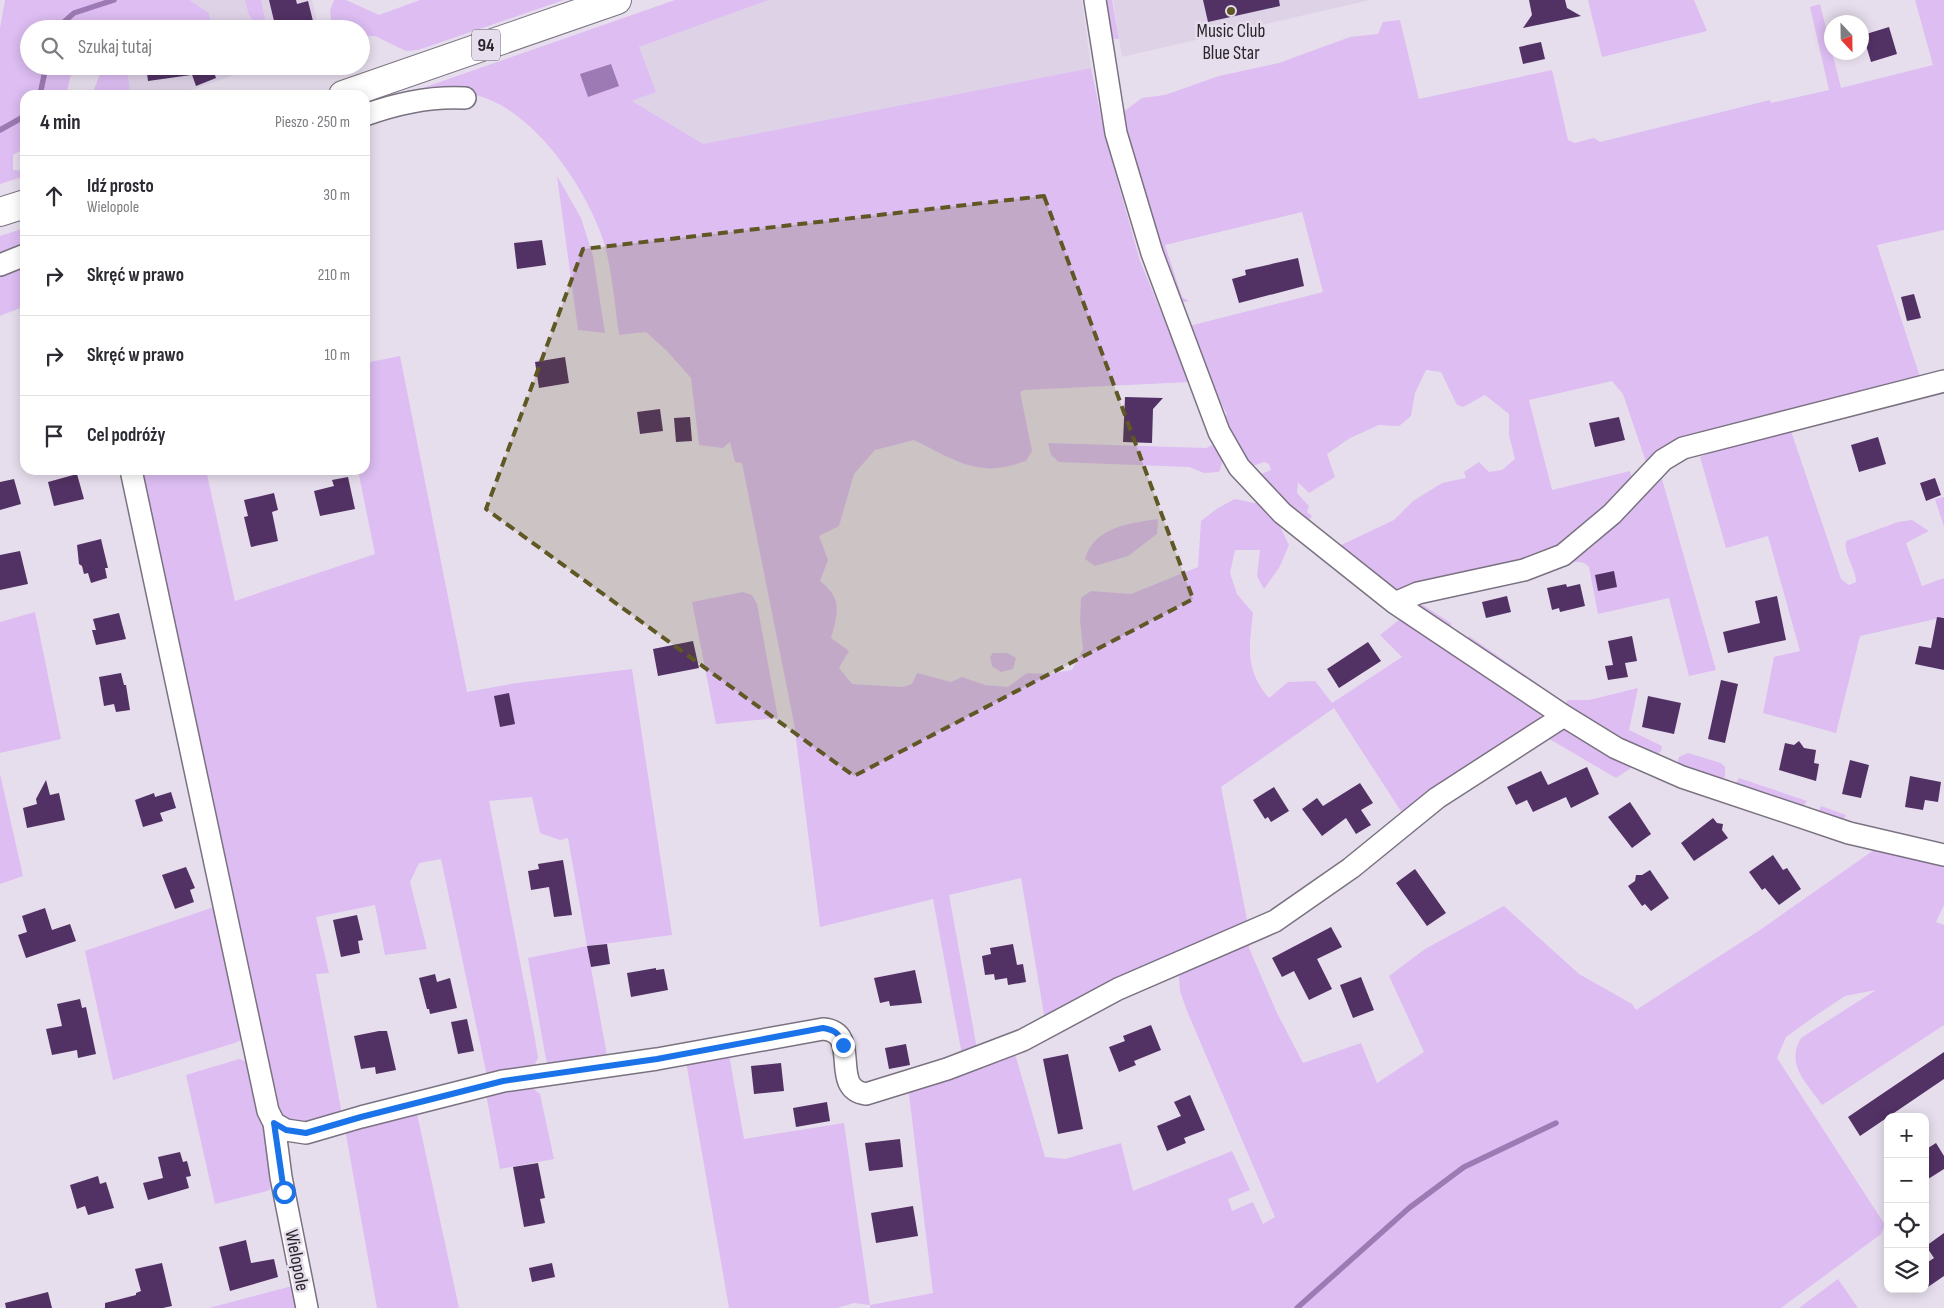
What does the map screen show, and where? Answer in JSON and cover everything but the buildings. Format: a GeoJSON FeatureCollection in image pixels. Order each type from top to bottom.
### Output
{"type":"FeatureCollection","features":[{"type":"Feature","properties":{"kind":"main road","name":"94"},"geometry":{"type":"LineString","coordinates":[[357,90],[617,0]]}},
{"type":"Feature","properties":{"kind":"main road"},"geometry":{"type":"LineString","coordinates":[[0,212],[20,206]]}},
{"type":"Feature","properties":{"kind":"street"},"geometry":{"type":"LineString","coordinates":[[1095,0],[1116,133],[1152,253],[1219,432],[1239,467],[1282,513],[1395,603],[1564,716],[1616,748],[1682,777],[1849,833],[1944,855]]}},
{"type":"Feature","properties":{"kind":"street"},"geometry":{"type":"LineString","coordinates":[[370,113],[388,107],[439,97],[465,98]]}},
{"type":"Feature","properties":{"kind":"street"},"geometry":{"type":"LineString","coordinates":[[0,265],[20,257]]}},
{"type":"Feature","properties":{"kind":"street"},"geometry":{"type":"LineString","coordinates":[[1395,603],[1418,593],[1524,570],[1563,555],[1612,514],[1664,460],[1683,448],[1944,381]]}},
{"type":"Feature","properties":{"kind":"street","name":"Wielopole"},"geometry":{"type":"LineString","coordinates":[[132,475],[266,1102],[274,1123],[281,1176],[308,1308]]}},
{"type":"Feature","properties":{"kind":"street"},"geometry":{"type":"LineString","coordinates":[[274,1123],[286,1130],[306,1133],[503,1081],[657,1059],[823,1028],[833,1030],[840,1036],[849,1086],[856,1093],[866,1094],[947,1069],[1023,1040],[1118,989],[1275,921],[1351,868],[1437,798],[1564,716]]}},
{"type":"Feature","properties":{"kind":"highlighted area"},"geometry":{"type":"Polygon","coordinates":[[[1044,196],[1193,599],[854,776],[486,509],[583,249],[1044,196]]]}},
{"type":"Feature","properties":{"kind":"shaded area"},"geometry":{"type":"Polygon","coordinates":[[[5,0],[189,0],[209,13],[210,20],[20,20],[20,75],[71,75],[67,90],[20,90],[20,151],[13,155],[13,170],[20,171],[20,178],[0,184],[0,28],[5,0]]]}},
{"type":"Feature","properties":{"kind":"shaded area"},"geometry":{"type":"Polygon","coordinates":[[[162,0],[312,0],[317,20],[133,20],[162,0]]]}},
{"type":"Feature","properties":{"kind":"shaded area"},"geometry":{"type":"Polygon","coordinates":[[[245,0],[261,0],[265,20],[253,20],[249,15],[245,0]]]}},
{"type":"Feature","properties":{"kind":"shaded area"},"geometry":{"type":"Polygon","coordinates":[[[334,0],[346,0],[379,15],[420,0],[564,0],[418,50],[406,51],[375,36],[370,36],[370,20],[331,20],[330,10],[334,0]]]}},
{"type":"Feature","properties":{"kind":"shaded area"},"geometry":{"type":"Polygon","coordinates":[[[675,0],[769,0],[639,47],[656,92],[632,101],[703,144],[1091,68],[1105,136],[1140,261],[1190,382],[1024,390],[1020,392],[1032,451],[1026,461],[1005,467],[975,467],[948,457],[914,440],[875,450],[854,474],[839,526],[819,536],[828,560],[820,581],[832,594],[837,606],[831,638],[849,651],[839,668],[852,684],[903,687],[912,684],[917,673],[951,682],[962,677],[985,685],[1008,687],[1027,673],[1048,674],[1072,670],[1083,649],[1080,620],[1081,598],[1091,591],[1131,594],[1198,567],[1201,521],[1218,508],[1235,499],[1264,505],[1279,525],[1289,545],[1279,568],[1264,589],[1257,576],[1260,550],[1235,550],[1230,573],[1237,594],[1253,613],[1250,658],[1256,678],[1269,698],[1288,682],[1315,681],[1332,703],[1402,657],[1380,635],[1400,619],[1541,713],[1540,722],[1404,816],[1334,708],[1221,787],[1249,930],[1045,1020],[1021,878],[949,895],[977,1049],[962,1055],[933,899],[820,927],[794,723],[742,463],[735,462],[730,442],[723,448],[699,445],[691,378],[667,351],[646,332],[619,335],[610,270],[601,234],[581,192],[552,150],[535,131],[516,115],[497,103],[476,95],[461,93],[416,94],[417,90],[675,0]]]}},
{"type":"Feature","properties":{"kind":"shaded area"},"geometry":{"type":"Polygon","coordinates":[[[769,0],[1082,0],[1091,68],[703,144],[632,101],[656,92],[639,47],[769,0]]]}},
{"type":"Feature","properties":{"kind":"shaded area"},"geometry":{"type":"Polygon","coordinates":[[[1103,0],[1112,0],[1119,39],[1109,35],[1103,0]]]}},
{"type":"Feature","properties":{"kind":"shaded area"},"geometry":{"type":"Polygon","coordinates":[[[1113,0],[1370,0],[1122,57],[1113,0]]]}},
{"type":"Feature","properties":{"kind":"shaded area"},"geometry":{"type":"Polygon","coordinates":[[[1588,0],[1694,0],[1707,31],[1602,57],[1588,0]]]}},
{"type":"Feature","properties":{"kind":"shaded area"},"geometry":{"type":"Polygon","coordinates":[[[1915,0],[1944,0],[1944,230],[1877,245],[1921,380],[1646,462],[1623,394],[1612,381],[1529,400],[1552,490],[1630,471],[1633,481],[1554,555],[1394,593],[1337,547],[1394,520],[1413,501],[1442,483],[1466,478],[1464,472],[1479,462],[1489,472],[1502,470],[1515,459],[1509,435],[1509,414],[1485,395],[1463,407],[1457,405],[1441,372],[1426,370],[1415,393],[1411,416],[1399,426],[1379,425],[1350,438],[1327,454],[1335,477],[1309,493],[1298,482],[1297,493],[1309,506],[1307,512],[1312,516],[1310,519],[1304,520],[1259,475],[1271,470],[1269,464],[1264,462],[1250,467],[1222,419],[1227,414],[1220,402],[1189,326],[1323,292],[1302,212],[1165,245],[1182,297],[1189,301],[1181,303],[1145,217],[1122,113],[1142,98],[1165,95],[1219,76],[1279,63],[1350,37],[1378,34],[1383,22],[1400,20],[1419,99],[1552,70],[1568,140],[1575,143],[1594,138],[1600,142],[1770,100],[1771,103],[1829,90],[1810,7],[1820,4],[1824,20],[1824,60],[1834,60],[1841,88],[1933,65],[1915,0]]]}},
{"type":"Feature","properties":{"kind":"shaded area"},"geometry":{"type":"Polygon","coordinates":[[[611,64],[619,86],[588,97],[580,74],[611,64]]]}},
{"type":"Feature","properties":{"kind":"shaded area"},"geometry":{"type":"Polygon","coordinates":[[[100,75],[128,75],[129,90],[94,90],[100,75]]]}},
{"type":"Feature","properties":{"kind":"shaded area"},"geometry":{"type":"Polygon","coordinates":[[[126,75],[235,75],[191,90],[129,90],[126,75]]]}},
{"type":"Feature","properties":{"kind":"shaded area"},"geometry":{"type":"Polygon","coordinates":[[[557,176],[581,218],[593,256],[605,333],[578,330],[557,176]]]}},
{"type":"Feature","properties":{"kind":"shaded area"},"geometry":{"type":"Polygon","coordinates":[[[20,230],[20,252],[0,258],[0,236],[20,230]]]}},
{"type":"Feature","properties":{"kind":"shaded area"},"geometry":{"type":"Polygon","coordinates":[[[20,265],[20,308],[0,316],[0,272],[20,265]]]}},
{"type":"Feature","properties":{"kind":"shaded area"},"geometry":{"type":"Polygon","coordinates":[[[400,356],[467,692],[517,683],[632,669],[672,935],[587,946],[568,838],[560,840],[540,833],[532,797],[489,801],[535,1039],[538,1058],[534,1066],[488,1081],[441,859],[419,863],[410,882],[427,949],[385,955],[375,905],[316,917],[329,973],[316,974],[341,1109],[339,1115],[300,1125],[280,1117],[138,475],[207,475],[235,601],[375,554],[359,475],[370,475],[370,362],[400,356]]]}},
{"type":"Feature","properties":{"kind":"shaded area"},"geometry":{"type":"Polygon","coordinates":[[[1791,431],[1841,579],[1849,585],[1856,582],[1846,551],[1846,541],[1898,522],[1912,520],[1929,531],[1906,543],[1922,586],[1944,578],[1944,617],[1860,636],[1836,733],[1763,713],[1774,657],[1800,651],[1768,536],[1726,548],[1700,457],[1719,449],[1791,431]]]}},
{"type":"Feature","properties":{"kind":"shaded area"},"geometry":{"type":"Polygon","coordinates":[[[1048,443],[1206,448],[1217,443],[1222,465],[1219,472],[1204,473],[1189,467],[1059,462],[1051,455],[1048,443]]]}},
{"type":"Feature","properties":{"kind":"shaded area"},"geometry":{"type":"Polygon","coordinates":[[[1662,479],[1716,670],[1689,676],[1669,598],[1598,614],[1589,567],[1582,562],[1569,563],[1592,547],[1662,479]]]}},
{"type":"Feature","properties":{"kind":"shaded area"},"geometry":{"type":"Polygon","coordinates":[[[1944,497],[1944,527],[1935,499],[1944,497]]]}},
{"type":"Feature","properties":{"kind":"shaded area"},"geometry":{"type":"Polygon","coordinates":[[[1158,519],[1157,534],[1128,556],[1095,566],[1085,559],[1096,540],[1114,528],[1158,519]]]}},
{"type":"Feature","properties":{"kind":"shaded area"},"geometry":{"type":"Polygon","coordinates":[[[743,592],[752,595],[757,604],[778,718],[716,724],[692,602],[743,592]]]}},
{"type":"Feature","properties":{"kind":"shaded area"},"geometry":{"type":"Polygon","coordinates":[[[1417,601],[1452,624],[1449,627],[1415,604],[1417,601]]]}},
{"type":"Feature","properties":{"kind":"shaded area"},"geometry":{"type":"Polygon","coordinates":[[[35,612],[61,739],[0,753],[0,622],[35,612]]]}},
{"type":"Feature","properties":{"kind":"shaded area"},"geometry":{"type":"Polygon","coordinates":[[[1469,636],[1541,686],[1537,687],[1467,640],[1469,636]]]}},
{"type":"Feature","properties":{"kind":"shaded area"},"geometry":{"type":"Polygon","coordinates":[[[993,653],[1008,653],[1016,658],[1013,669],[1001,672],[992,666],[990,657],[993,653]]]}},
{"type":"Feature","properties":{"kind":"shaded area"},"geometry":{"type":"Polygon","coordinates":[[[1638,688],[1629,730],[1662,746],[1657,756],[1650,755],[1564,706],[1568,700],[1589,700],[1638,688]]]}},
{"type":"Feature","properties":{"kind":"shaded area"},"geometry":{"type":"Polygon","coordinates":[[[1567,726],[1634,766],[1616,778],[1546,737],[1567,726]]]}},
{"type":"Feature","properties":{"kind":"shaded area"},"geometry":{"type":"Polygon","coordinates":[[[1688,753],[1721,763],[1725,767],[1725,777],[1720,780],[1677,764],[1679,757],[1688,753]]]}},
{"type":"Feature","properties":{"kind":"shaded area"},"geometry":{"type":"Polygon","coordinates":[[[0,774],[23,876],[0,884],[0,774]]]}},
{"type":"Feature","properties":{"kind":"shaded area"},"geometry":{"type":"Polygon","coordinates":[[[1739,778],[1807,801],[1802,808],[1735,785],[1739,778]]]}},
{"type":"Feature","properties":{"kind":"shaded area"},"geometry":{"type":"Polygon","coordinates":[[[1821,806],[1846,815],[1842,822],[1818,814],[1821,806]]]}},
{"type":"Feature","properties":{"kind":"shaded area"},"geometry":{"type":"Polygon","coordinates":[[[1874,850],[1944,864],[1944,905],[1936,922],[1944,925],[1944,1025],[1822,1105],[1800,1073],[1797,1065],[1795,1057],[1801,1038],[1876,990],[1845,996],[1815,1016],[1786,1037],[1777,1058],[1884,1223],[1881,1234],[1781,1308],[870,1308],[870,1305],[933,1293],[908,1086],[1011,1051],[1016,1057],[1045,1157],[1065,1159],[1121,1143],[1133,1191],[1232,1151],[1250,1190],[1228,1199],[1232,1211],[1253,1202],[1263,1224],[1275,1217],[1187,1011],[1180,991],[1179,977],[1185,967],[1249,942],[1249,948],[1277,1013],[1303,1063],[1361,1043],[1377,1083],[1424,1052],[1389,976],[1425,949],[1504,906],[1579,974],[1632,1004],[1636,1010],[1760,930],[1874,850]]]}},
{"type":"Feature","properties":{"kind":"shaded area"},"geometry":{"type":"Polygon","coordinates":[[[217,906],[243,1039],[113,1080],[85,951],[217,906]]]}},
{"type":"Feature","properties":{"kind":"shaded area"},"geometry":{"type":"Polygon","coordinates":[[[587,946],[608,1061],[553,1066],[547,1062],[545,1054],[528,958],[587,946]]]}},
{"type":"Feature","properties":{"kind":"shaded area"},"geometry":{"type":"Polygon","coordinates":[[[728,1049],[744,1139],[844,1123],[870,1305],[854,1303],[837,1308],[729,1308],[687,1067],[683,1061],[728,1049]]]}},
{"type":"Feature","properties":{"kind":"shaded area"},"geometry":{"type":"Polygon","coordinates":[[[239,1059],[245,1061],[251,1068],[275,1180],[274,1187],[267,1191],[215,1204],[186,1075],[239,1059]]]}},
{"type":"Feature","properties":{"kind":"shaded area"},"geometry":{"type":"Polygon","coordinates":[[[530,1086],[540,1094],[554,1159],[500,1169],[486,1094],[530,1086]]]}},
{"type":"Feature","properties":{"kind":"shaded area"},"geometry":{"type":"Polygon","coordinates":[[[416,1109],[459,1308],[377,1308],[345,1129],[416,1109]]]}},
{"type":"Feature","properties":{"kind":"shaded area"},"geometry":{"type":"Polygon","coordinates":[[[1838,1279],[1858,1308],[1799,1308],[1838,1279]]]}},
{"type":"Feature","properties":{"kind":"shaded area"},"geometry":{"type":"Polygon","coordinates":[[[296,1285],[300,1308],[209,1308],[296,1285]]]}},
{"type":"Feature","properties":{"kind":"waterway"},"geometry":{"type":"LineString","coordinates":[[66,20],[74,13],[114,0]]}},
{"type":"Feature","properties":{"kind":"waterway"},"geometry":{"type":"LineString","coordinates":[[41,90],[44,75]]}},
{"type":"Feature","properties":{"kind":"waterway"},"geometry":{"type":"LineString","coordinates":[[0,130],[20,119]]}},
{"type":"Feature","properties":{"kind":"waterway"},"geometry":{"type":"LineString","coordinates":[[1297,1308],[1409,1208],[1464,1167],[1556,1123]]}},
{"type":"Feature","properties":{"kind":"place","name":"Music Club Blue Star"},"geometry":{"type":"Point","coordinates":[1231,11]}},
{"type":"Feature","properties":{"kind":"route"},"geometry":{"type":"LineString","coordinates":[[284,1192],[274,1123],[286,1130],[306,1133],[503,1081],[657,1059],[823,1028],[833,1030],[840,1036],[843,1045]]}}]}
